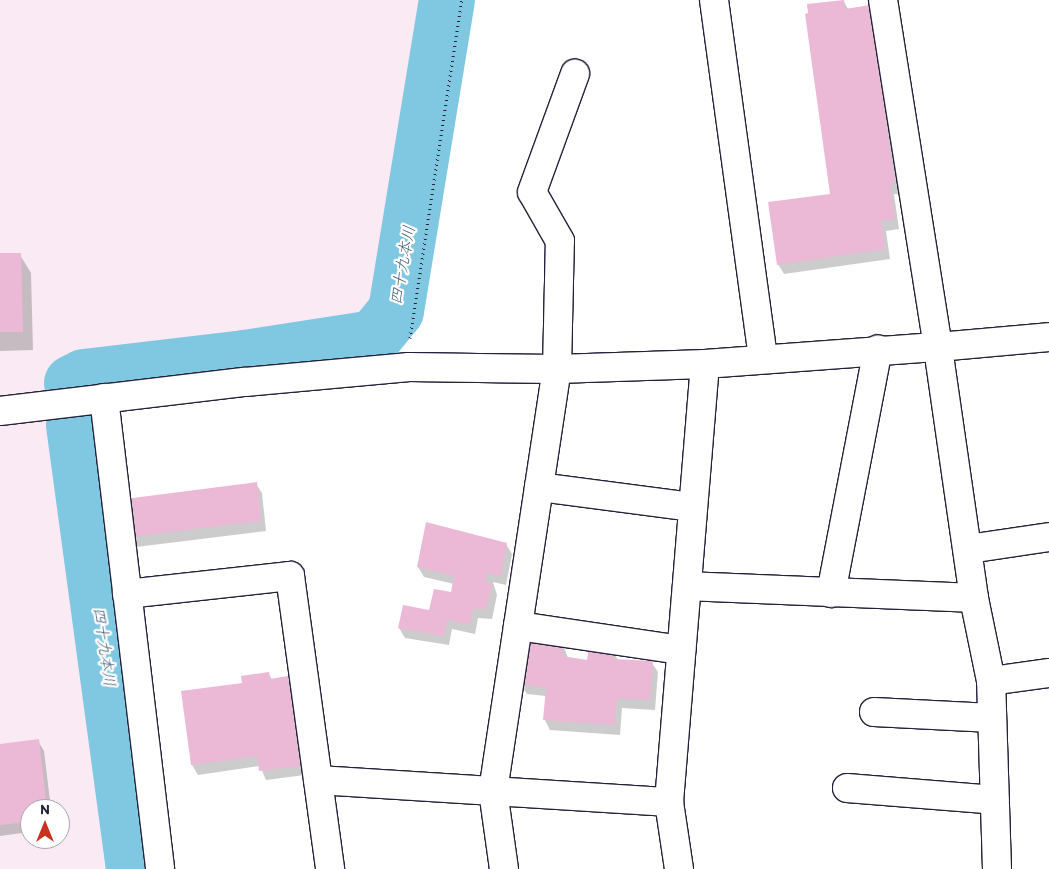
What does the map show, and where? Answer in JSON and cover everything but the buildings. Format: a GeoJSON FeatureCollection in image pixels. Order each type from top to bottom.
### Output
{"type":"FeatureCollection","features":[{"type":"Feature","properties":{"kind":"street"},"geometry":{"type":"LineString","coordinates":[[714,0],[763,359]]}},
{"type":"Feature","properties":{"kind":"street"},"geometry":{"type":"LineString","coordinates":[[882,0],[938,347],[974,598],[991,682],[997,869]]}},
{"type":"Feature","properties":{"kind":"street"},"geometry":{"type":"LineString","coordinates":[[504,869],[494,791],[557,369],[560,241],[532,192],[576,74]]}},
{"type":"Feature","properties":{"kind":"street"},"geometry":{"type":"LineString","coordinates":[[0,411],[104,398],[409,367],[557,369],[705,364],[1049,337]]}},
{"type":"Feature","properties":{"kind":"street"},"geometry":{"type":"LineString","coordinates":[[831,593],[878,350]]}},
{"type":"Feature","properties":{"kind":"street"},"geometry":{"type":"LineString","coordinates":[[679,869],[669,802],[705,364]]}},
{"type":"Feature","properties":{"kind":"street"},"geometry":{"type":"LineString","coordinates":[[104,398],[160,869]]}},
{"type":"Feature","properties":{"kind":"street"},"geometry":{"type":"LineString","coordinates":[[539,487],[693,508]]}},
{"type":"Feature","properties":{"kind":"street"},"geometry":{"type":"LineString","coordinates":[[968,549],[1049,537]]}},
{"type":"Feature","properties":{"kind":"street"},"geometry":{"type":"LineString","coordinates":[[127,594],[290,576],[330,869]]}},
{"type":"Feature","properties":{"kind":"street"},"geometry":{"type":"LineString","coordinates":[[687,586],[974,598]]}},
{"type":"Feature","properties":{"kind":"street"},"geometry":{"type":"LineString","coordinates":[[518,626],[681,650]]}},
{"type":"Feature","properties":{"kind":"street"},"geometry":{"type":"LineString","coordinates":[[991,682],[1049,673]]}},
{"type":"Feature","properties":{"kind":"street"},"geometry":{"type":"LineString","coordinates":[[874,712],[992,718]]}},
{"type":"Feature","properties":{"kind":"street"},"geometry":{"type":"LineString","coordinates":[[318,780],[669,802]]}},
{"type":"Feature","properties":{"kind":"street"},"geometry":{"type":"LineString","coordinates":[[847,788],[994,800]]}},
{"type":"Feature","properties":{"kind":"path"},"geometry":{"type":"LineString","coordinates":[[409,367],[410,332],[462,0]]}},
{"type":"Feature","properties":{"kind":"shaded area"},"geometry":{"type":"Polygon","coordinates":[[[0,0],[466,0],[401,330],[390,343],[109,386],[164,869],[0,869],[0,0]]]}},
{"type":"Feature","properties":{"kind":"waterway","name":"四十九本川"},"geometry":{"type":"LineString","coordinates":[[72,383],[84,377],[245,358],[374,338],[396,311],[447,0]]}},
{"type":"Feature","properties":{"kind":"waterway","name":"四十九本川"},"geometry":{"type":"LineString","coordinates":[[74,425],[134,869]]}}]}
